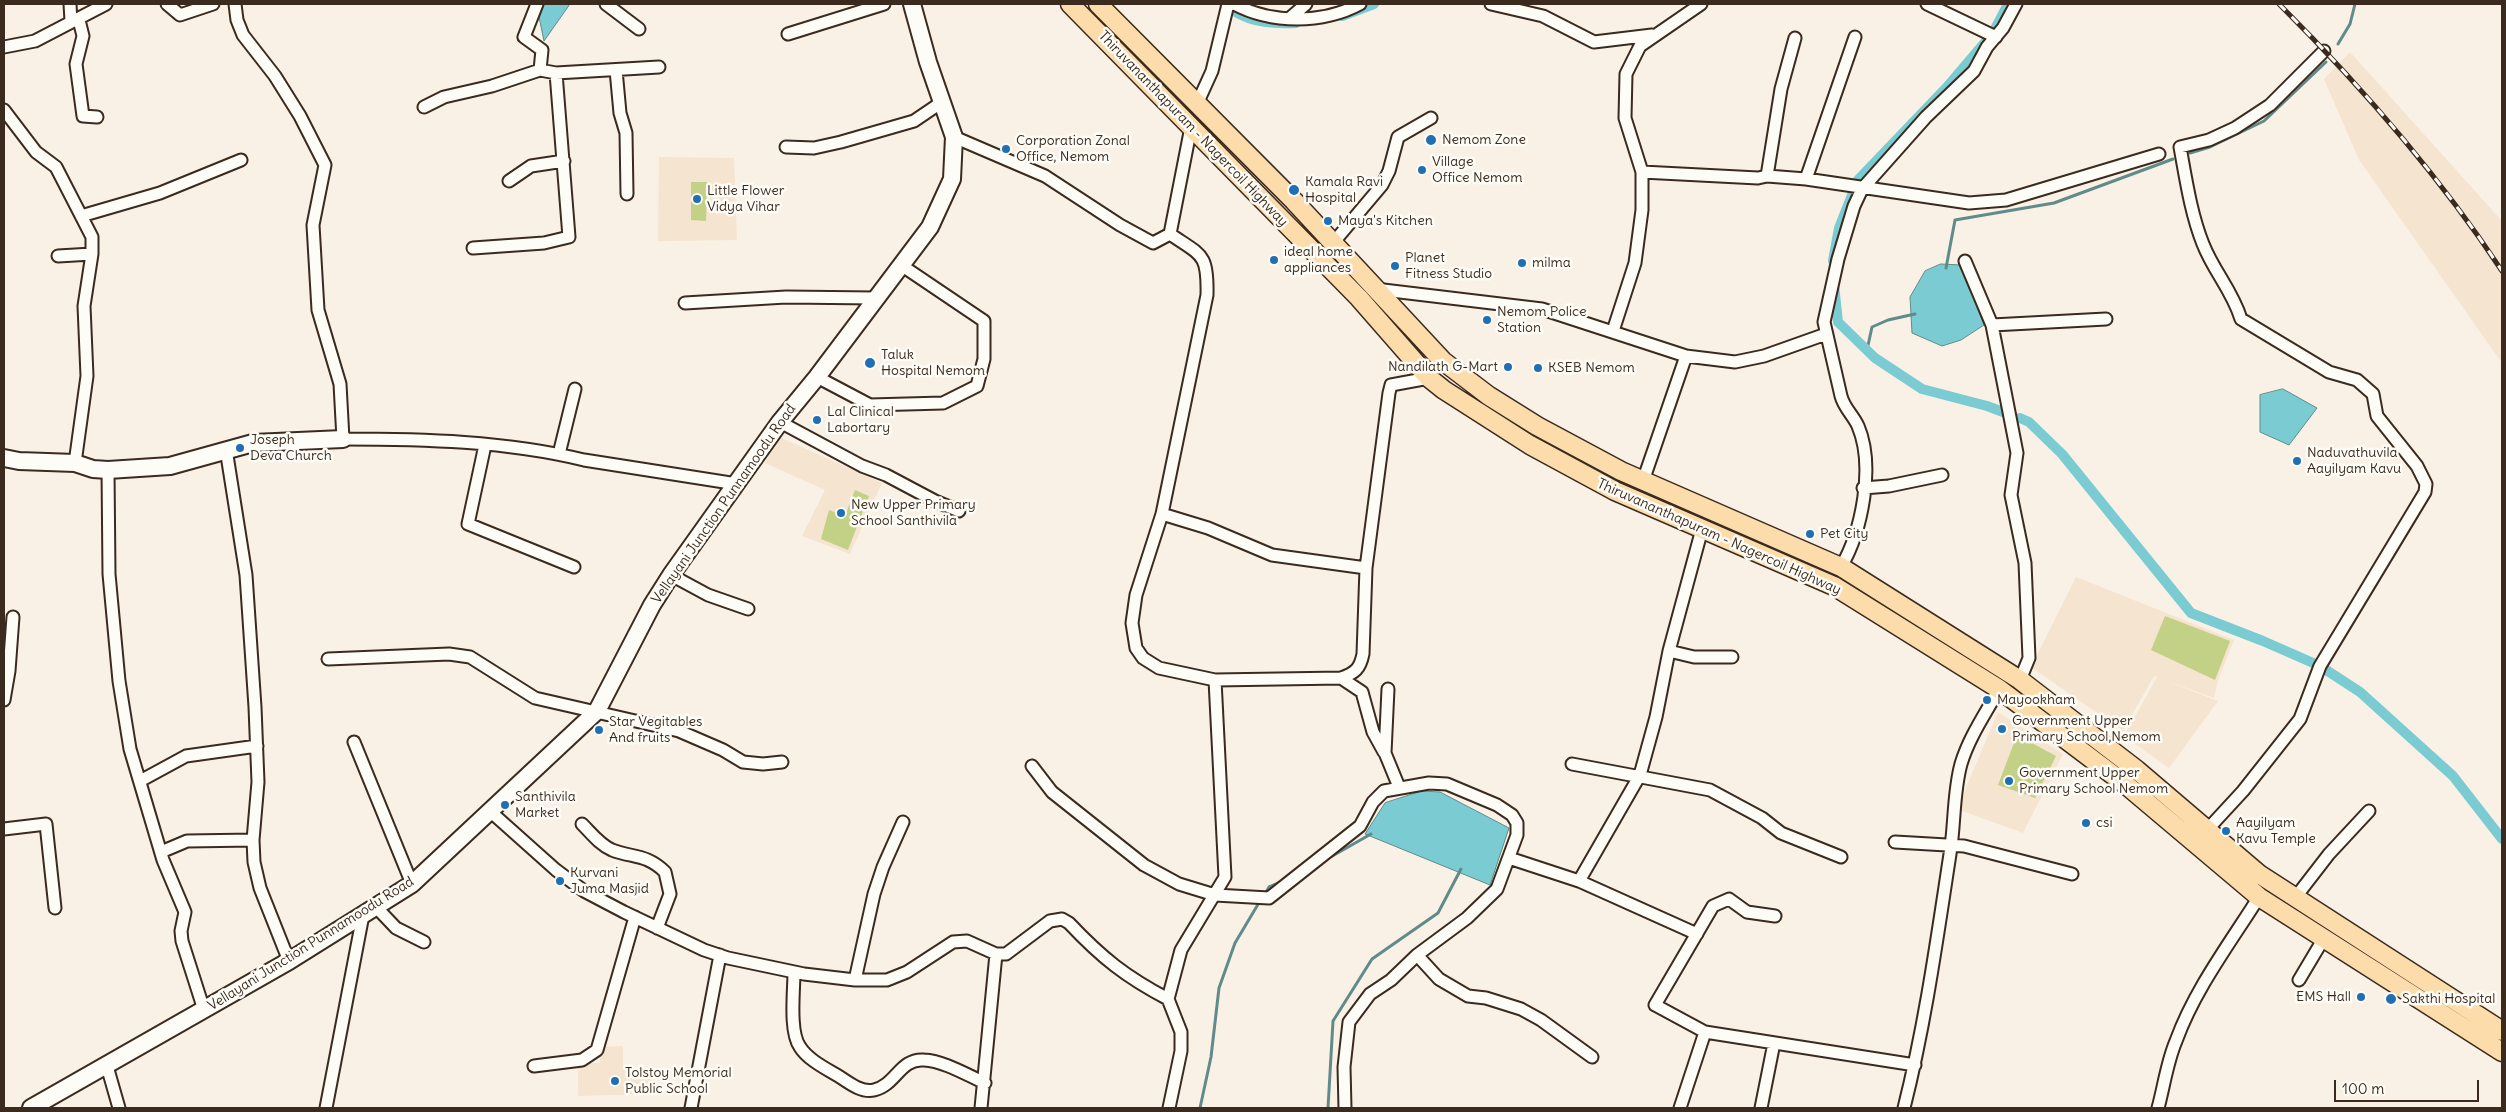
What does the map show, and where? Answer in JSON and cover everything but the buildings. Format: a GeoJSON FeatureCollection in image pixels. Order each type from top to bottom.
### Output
{"type":"FeatureCollection","features":[{"type":"Feature","properties":{"kind":"main road","name":"Thiruvananthapuram - Nagercoil Highway"},"geometry":{"type":"LineString","coordinates":[[1070,4],[1359,298],[1430,378],[1481,416],[1567,467],[1614,491],[1834,586],[1999,689],[2126,784],[2259,897],[2502,1052]]}},
{"type":"Feature","properties":{"kind":"main road","name":"Thiruvananthapuram - Nagercoil Highway"},"geometry":{"type":"LineString","coordinates":[[1098,4],[1333,243],[1443,361],[1465,379],[1537,426],[1643,481],[1792,544],[1841,567],[2020,680],[2137,770],[2259,874],[2502,1031]]}},
{"type":"Feature","properties":{"kind":"main road"},"geometry":{"type":"LineString","coordinates":[[1359,298],[1375,289]]}},
{"type":"Feature","properties":{"kind":"street"},"geometry":{"type":"LineString","coordinates":[[70,4],[82,36],[76,64],[83,116],[97,117]]}},
{"type":"Feature","properties":{"kind":"street"},"geometry":{"type":"LineString","coordinates":[[4,47],[35,41],[106,4]]}},
{"type":"Feature","properties":{"kind":"street"},"geometry":{"type":"LineString","coordinates":[[167,4],[180,15],[213,4]]}},
{"type":"Feature","properties":{"kind":"street"},"geometry":{"type":"LineString","coordinates":[[234,4],[237,20],[243,35],[280,84],[300,116],[325,165],[313,225],[318,310],[340,384],[343,438]]}},
{"type":"Feature","properties":{"kind":"street"},"geometry":{"type":"LineString","coordinates":[[537,4],[524,37],[542,50],[540,70]]}},
{"type":"Feature","properties":{"kind":"street"},"geometry":{"type":"LineString","coordinates":[[606,4],[639,28]]}},
{"type":"Feature","properties":{"kind":"street"},"geometry":{"type":"LineString","coordinates":[[788,34],[884,4]]}},
{"type":"Feature","properties":{"kind":"street","name":"Vellayani Junction Punnamoodu Road"},"geometry":{"type":"LineString","coordinates":[[31,1108],[289,961],[412,884],[597,711],[652,606],[671,575],[780,422],[817,378],[930,227],[952,179],[954,137],[912,4]]}},
{"type":"Feature","properties":{"kind":"street"},"geometry":{"type":"LineString","coordinates":[[1197,104],[1212,71],[1228,4]]}},
{"type":"Feature","properties":{"kind":"street"},"geometry":{"type":"LineString","coordinates":[[1234,4],[1265,16],[1290,18],[1340,14],[1360,4]]}},
{"type":"Feature","properties":{"kind":"street"},"geometry":{"type":"LineString","coordinates":[[1290,18],[1306,4]]}},
{"type":"Feature","properties":{"kind":"street"},"geometry":{"type":"LineString","coordinates":[[1491,4],[1543,16],[1562,28],[1594,42],[1654,35]]}},
{"type":"Feature","properties":{"kind":"street"},"geometry":{"type":"LineString","coordinates":[[1613,331],[1635,263],[1642,210],[1642,172],[1625,118],[1626,74],[1640,46],[1701,4]]}},
{"type":"Feature","properties":{"kind":"street"},"geometry":{"type":"LineString","coordinates":[[1927,4],[1996,37]]}},
{"type":"Feature","properties":{"kind":"street"},"geometry":{"type":"LineString","coordinates":[[1841,567],[1859,521],[1866,463],[1858,425],[1844,405],[1841,396],[1829,352],[1824,322],[1838,259],[1854,206],[1862,189],[1926,117],[1974,71],[2016,4]]}},
{"type":"Feature","properties":{"kind":"street"},"geometry":{"type":"LineString","coordinates":[[1806,179],[1855,37]]}},
{"type":"Feature","properties":{"kind":"street"},"geometry":{"type":"LineString","coordinates":[[1767,176],[1781,89],[1795,38]]}},
{"type":"Feature","properties":{"kind":"street"},"geometry":{"type":"LineString","coordinates":[[2207,830],[2243,791],[2300,719],[2320,666],[2425,492],[2426,484],[2417,466],[2377,416],[2373,394],[2357,380],[2329,372],[2242,319],[2235,299],[2204,246],[2187,186],[2180,147],[2209,140],[2235,128],[2270,105],[2324,51]]}},
{"type":"Feature","properties":{"kind":"street"},"geometry":{"type":"LineString","coordinates":[[424,107],[444,97],[492,86],[540,70],[556,74],[659,67]]}},
{"type":"Feature","properties":{"kind":"street"},"geometry":{"type":"LineString","coordinates":[[616,70],[620,113],[626,133],[627,194]]}},
{"type":"Feature","properties":{"kind":"street"},"geometry":{"type":"LineString","coordinates":[[473,248],[544,243],[570,237],[556,74]]}},
{"type":"Feature","properties":{"kind":"street"},"geometry":{"type":"LineString","coordinates":[[786,147],[814,148],[914,121],[942,102]]}},
{"type":"Feature","properties":{"kind":"street"},"geometry":{"type":"LineString","coordinates":[[4,110],[36,152],[56,167],[92,237],[92,254],[84,306],[87,376],[75,463]]}},
{"type":"Feature","properties":{"kind":"street"},"geometry":{"type":"LineString","coordinates":[[1333,243],[1382,185],[1389,171],[1398,137],[1431,118]]}},
{"type":"Feature","properties":{"kind":"street"},"geometry":{"type":"LineString","coordinates":[[1170,234],[1191,127]]}},
{"type":"Feature","properties":{"kind":"street"},"geometry":{"type":"LineString","coordinates":[[954,137],[1045,176],[1120,225],[1153,243],[1170,234]]}},
{"type":"Feature","properties":{"kind":"street"},"geometry":{"type":"LineString","coordinates":[[1642,172],[1806,179],[1862,189],[1969,203],[2006,200],[2159,154]]}},
{"type":"Feature","properties":{"kind":"street"},"geometry":{"type":"LineString","coordinates":[[81,216],[160,193],[241,160]]}},
{"type":"Feature","properties":{"kind":"street"},"geometry":{"type":"LineString","coordinates":[[510,181],[531,166],[564,161]]}},
{"type":"Feature","properties":{"kind":"street"},"geometry":{"type":"LineString","coordinates":[[1170,234],[1201,255],[1208,269],[1207,295],[1162,514],[1136,595],[1132,623],[1136,648],[1143,658],[1159,668],[1215,680],[1341,678],[1354,673],[1360,666],[1363,654],[1366,568],[1391,384],[1430,378]]}},
{"type":"Feature","properties":{"kind":"street"},"geometry":{"type":"LineString","coordinates":[[58,256],[92,254]]}},
{"type":"Feature","properties":{"kind":"street"},"geometry":{"type":"LineString","coordinates":[[1965,260],[1992,325],[2017,453],[2011,495],[2025,563],[2029,658],[2020,680]]}},
{"type":"Feature","properties":{"kind":"street"},"geometry":{"type":"LineString","coordinates":[[817,378],[870,405],[943,403],[977,386],[984,358],[984,321],[901,265]]}},
{"type":"Feature","properties":{"kind":"street"},"geometry":{"type":"LineString","coordinates":[[1375,289],[1542,309],[1686,356],[1735,362],[1764,356],[1826,334]]}},
{"type":"Feature","properties":{"kind":"street"},"geometry":{"type":"LineString","coordinates":[[685,303],[786,297],[875,298]]}},
{"type":"Feature","properties":{"kind":"street"},"geometry":{"type":"LineString","coordinates":[[1992,325],[2106,319]]}},
{"type":"Feature","properties":{"kind":"street"},"geometry":{"type":"LineString","coordinates":[[1643,481],[1686,356]]}},
{"type":"Feature","properties":{"kind":"street"},"geometry":{"type":"LineString","coordinates":[[559,454],[575,389]]}},
{"type":"Feature","properties":{"kind":"street"},"geometry":{"type":"LineString","coordinates":[[780,422],[862,466],[886,475],[935,501],[960,511]]}},
{"type":"Feature","properties":{"kind":"street"},"geometry":{"type":"LineString","coordinates":[[4,458],[19,461],[75,463],[108,470],[170,466],[253,443],[343,438],[424,439],[559,454],[737,484]]}},
{"type":"Feature","properties":{"kind":"street"},"geometry":{"type":"LineString","coordinates":[[485,445],[468,524],[574,567]]}},
{"type":"Feature","properties":{"kind":"street"},"geometry":{"type":"LineString","coordinates":[[226,449],[246,575],[257,746],[258,782],[253,840],[254,862],[260,888],[289,961]]}},
{"type":"Feature","properties":{"kind":"street"},"geometry":{"type":"LineString","coordinates":[[108,470],[109,574],[112,623],[130,749],[161,852],[185,912],[181,931],[182,941],[204,1010]]}},
{"type":"Feature","properties":{"kind":"street"},"geometry":{"type":"LineString","coordinates":[[1864,488],[1889,486],[1942,475]]}},
{"type":"Feature","properties":{"kind":"street"},"geometry":{"type":"LineString","coordinates":[[1162,514],[1208,528],[1272,555],[1366,568]]}},
{"type":"Feature","properties":{"kind":"street"},"geometry":{"type":"LineString","coordinates":[[1578,881],[1640,775],[1656,717],[1669,651],[1702,529]]}},
{"type":"Feature","properties":{"kind":"street"},"geometry":{"type":"LineString","coordinates":[[671,575],[708,594],[748,608]]}},
{"type":"Feature","properties":{"kind":"street"},"geometry":{"type":"LineString","coordinates":[[4,700],[9,672],[13,616]]}},
{"type":"Feature","properties":{"kind":"street"},"geometry":{"type":"LineString","coordinates":[[1669,651],[1694,656],[1732,656]]}},
{"type":"Feature","properties":{"kind":"street"},"geometry":{"type":"LineString","coordinates":[[328,659],[449,654],[470,657],[535,698],[679,731],[723,750],[743,762],[763,764],[782,762]]}},
{"type":"Feature","properties":{"kind":"street"},"geometry":{"type":"LineString","coordinates":[[1341,678],[1362,692],[1373,732],[1385,753],[1399,787]]}},
{"type":"Feature","properties":{"kind":"street"},"geometry":{"type":"LineString","coordinates":[[1169,1108],[1181,1051],[1181,1032],[1168,999],[1181,950],[1225,877],[1215,680]]}},
{"type":"Feature","properties":{"kind":"street"},"geometry":{"type":"LineString","coordinates":[[1385,753],[1388,689]]}},
{"type":"Feature","properties":{"kind":"street"},"geometry":{"type":"LineString","coordinates":[[1904,1108],[1915,1065],[1952,845],[1955,794],[1961,765],[1968,744],[1999,689]]}},
{"type":"Feature","properties":{"kind":"street"},"geometry":{"type":"LineString","coordinates":[[354,742],[412,884]]}},
{"type":"Feature","properties":{"kind":"street"},"geometry":{"type":"LineString","coordinates":[[140,781],[186,756],[257,746]]}},
{"type":"Feature","properties":{"kind":"street"},"geometry":{"type":"LineString","coordinates":[[1572,764],[1640,775],[1710,790],[1762,818],[1781,833],[1841,857]]}},
{"type":"Feature","properties":{"kind":"street"},"geometry":{"type":"LineString","coordinates":[[1032,766],[1052,792],[1144,865],[1179,884],[1215,895],[1269,898],[1360,826],[1373,802],[1384,791],[1429,783],[1447,784],[1475,794],[1512,815],[1517,824],[1517,835],[1497,888],[1467,918],[1417,955],[1391,980],[1370,994],[1349,1022],[1344,1066],[1345,1108]]}},
{"type":"Feature","properties":{"kind":"street"},"geometry":{"type":"LineString","coordinates":[[2295,898],[2329,854],[2369,811]]}},
{"type":"Feature","properties":{"kind":"street"},"geometry":{"type":"LineString","coordinates":[[491,812],[556,870],[584,891],[635,918],[720,955],[794,972],[855,980],[886,980],[907,972],[953,942],[966,941],[996,954],[1006,954],[1050,921],[1062,919],[1069,923],[1111,965],[1135,982],[1168,999]]}},
{"type":"Feature","properties":{"kind":"street"},"geometry":{"type":"LineString","coordinates":[[855,980],[874,894],[882,868],[904,822]]}},
{"type":"Feature","properties":{"kind":"street"},"geometry":{"type":"LineString","coordinates":[[4,828],[46,824],[55,908]]}},
{"type":"Feature","properties":{"kind":"street"},"geometry":{"type":"LineString","coordinates":[[582,824],[603,845],[612,850],[644,857],[665,872],[670,894],[657,928]]}},
{"type":"Feature","properties":{"kind":"street"},"geometry":{"type":"LineString","coordinates":[[161,852],[187,841],[253,840]]}},
{"type":"Feature","properties":{"kind":"street"},"geometry":{"type":"LineString","coordinates":[[1895,842],[1964,846],[2072,874]]}},
{"type":"Feature","properties":{"kind":"street"},"geometry":{"type":"LineString","coordinates":[[1509,858],[1578,881],[1697,934]]}},
{"type":"Feature","properties":{"kind":"street"},"geometry":{"type":"LineString","coordinates":[[2158,1108],[2175,1042],[2185,1020],[2206,981],[2259,897]]}},
{"type":"Feature","properties":{"kind":"street"},"geometry":{"type":"LineString","coordinates":[[1775,916],[1747,912],[1729,899],[1713,906],[1655,1004],[1705,1032],[1915,1065]]}},
{"type":"Feature","properties":{"kind":"street"},"geometry":{"type":"LineString","coordinates":[[326,1108],[369,911],[396,928],[424,942]]}},
{"type":"Feature","properties":{"kind":"street"},"geometry":{"type":"LineString","coordinates":[[534,1066],[582,1060],[597,1050],[635,918]]}},
{"type":"Feature","properties":{"kind":"street"},"geometry":{"type":"LineString","coordinates":[[2299,980],[2324,938]]}},
{"type":"Feature","properties":{"kind":"street"},"geometry":{"type":"LineString","coordinates":[[981,1108],[985,1083],[996,954]]}},
{"type":"Feature","properties":{"kind":"street"},"geometry":{"type":"LineString","coordinates":[[691,1108],[720,955]]}},
{"type":"Feature","properties":{"kind":"street"},"geometry":{"type":"LineString","coordinates":[[1417,955],[1439,979],[1461,992],[1468,996],[1486,998],[1521,1008],[1592,1057]]}},
{"type":"Feature","properties":{"kind":"street"},"geometry":{"type":"LineString","coordinates":[[794,972],[794,1028],[799,1047],[813,1060],[859,1088],[872,1090],[885,1086],[904,1065],[912,1061],[925,1060],[985,1083]]}},
{"type":"Feature","properties":{"kind":"street"},"geometry":{"type":"LineString","coordinates":[[1680,1108],[1705,1032]]}},
{"type":"Feature","properties":{"kind":"street"},"geometry":{"type":"LineString","coordinates":[[1761,1108],[1774,1043]]}},
{"type":"Feature","properties":{"kind":"street"},"geometry":{"type":"LineString","coordinates":[[106,1066],[119,1108]]}},
{"type":"Feature","properties":{"kind":"shaded area"},"geometry":{"type":"Polygon","coordinates":[[[2350,52],[2502,221],[2502,363],[2359,160],[2324,79],[2350,52]]]}},
{"type":"Feature","properties":{"kind":"shaded area","name":"Little Flower Vidya Vihar"},"geometry":{"type":"Polygon","coordinates":[[[659,157],[734,158],[737,240],[658,241],[659,157]]]}},
{"type":"Feature","properties":{"kind":"shaded area","name":"New Upper Primary School Santhivila"},"geometry":{"type":"Polygon","coordinates":[[[777,436],[882,483],[850,554],[802,536],[825,490],[765,463],[777,436]]]}},
{"type":"Feature","properties":{"kind":"shaded area"},"geometry":{"type":"Polygon","coordinates":[[[2076,577],[2234,640],[2218,680],[2214,698],[2159,678],[2218,701],[2169,768],[2124,736],[2157,677],[2154,676],[2123,731],[2031,667],[2076,577]]]}},
{"type":"Feature","properties":{"kind":"shaded area","name":"Government Upper Primary School Nemom"},"geometry":{"type":"Polygon","coordinates":[[[1998,712],[2063,754],[2023,833],[1957,809],[1998,712]]]}},
{"type":"Feature","properties":{"kind":"shaded area","name":"Tolstoy Memorial Public School"},"geometry":{"type":"Polygon","coordinates":[[[623,1046],[623,1068],[652,1067],[652,1094],[578,1096],[578,1063],[600,1063],[600,1047],[623,1046]]]}},
{"type":"Feature","properties":{"kind":"green space"},"geometry":{"type":"Polygon","coordinates":[[[691,182],[707,182],[706,221],[691,220],[691,182]]]}},
{"type":"Feature","properties":{"kind":"green space"},"geometry":{"type":"Polygon","coordinates":[[[855,490],[869,496],[848,550],[821,539],[829,510],[845,516],[855,490]]]}},
{"type":"Feature","properties":{"kind":"green space"},"geometry":{"type":"Polygon","coordinates":[[[2165,616],[2230,641],[2215,680],[2151,650],[2165,616]]]}},
{"type":"Feature","properties":{"kind":"green space"},"geometry":{"type":"Polygon","coordinates":[[[2017,735],[2056,756],[2035,798],[1998,785],[2017,735]]]}},
{"type":"Feature","properties":{"kind":"water"},"geometry":{"type":"Polygon","coordinates":[[[542,4],[570,4],[544,41],[538,12],[542,4]]]}},
{"type":"Feature","properties":{"kind":"water"},"geometry":{"type":"Polygon","coordinates":[[[1941,264],[1961,265],[1984,325],[1961,340],[1942,346],[1912,333],[1910,297],[1925,271],[1941,264]]]}},
{"type":"Feature","properties":{"kind":"water"},"geometry":{"type":"Polygon","coordinates":[[[2283,389],[2317,408],[2289,445],[2260,432],[2260,395],[2283,389]]]}},
{"type":"Feature","properties":{"kind":"water"},"geometry":{"type":"Polygon","coordinates":[[[1422,791],[1440,792],[1509,828],[1490,885],[1365,834],[1385,803],[1422,791]]]}},
{"type":"Feature","properties":{"kind":"waterway"},"geometry":{"type":"LineString","coordinates":[[1342,16],[1374,4]]}},
{"type":"Feature","properties":{"kind":"waterway"},"geometry":{"type":"LineString","coordinates":[[1995,29],[2008,4]]}},
{"type":"Feature","properties":{"kind":"waterway"},"geometry":{"type":"LineString","coordinates":[[2338,44],[2350,24],[2355,4]]}},
{"type":"Feature","properties":{"kind":"waterway"},"geometry":{"type":"LineString","coordinates":[[1234,11],[1264,22],[1296,23]]}},
{"type":"Feature","properties":{"kind":"waterway"},"geometry":{"type":"LineString","coordinates":[[1858,180],[1947,87],[1987,40]]}},
{"type":"Feature","properties":{"kind":"waterway"},"geometry":{"type":"LineString","coordinates":[[2190,153],[2210,147],[2264,121],[2326,62]]}},
{"type":"Feature","properties":{"kind":"waterway"},"geometry":{"type":"LineString","coordinates":[[1946,268],[1955,220],[2054,203],[2173,159]]}},
{"type":"Feature","properties":{"kind":"waterway"},"geometry":{"type":"LineString","coordinates":[[1833,261],[1839,228],[1852,195]]}},
{"type":"Feature","properties":{"kind":"waterway"},"geometry":{"type":"LineString","coordinates":[[1834,285],[1838,322],[1875,358],[1922,389],[2003,412]]}},
{"type":"Feature","properties":{"kind":"waterway"},"geometry":{"type":"LineString","coordinates":[[1867,350],[1872,327],[1888,320],[1915,314]]}},
{"type":"Feature","properties":{"kind":"waterway"},"geometry":{"type":"LineString","coordinates":[[2020,418],[2029,422],[2062,454],[2191,613],[2320,666],[2360,692],[2453,776],[2502,839]]}},
{"type":"Feature","properties":{"kind":"waterway"},"geometry":{"type":"LineString","coordinates":[[1327,859],[1371,834]]}},
{"type":"Feature","properties":{"kind":"waterway"},"geometry":{"type":"LineString","coordinates":[[1328,1108],[1333,1021],[1372,959],[1438,913],[1461,869]]}},
{"type":"Feature","properties":{"kind":"waterway"},"geometry":{"type":"LineString","coordinates":[[1265,894],[1269,887],[1281,882]]}},
{"type":"Feature","properties":{"kind":"waterway"},"geometry":{"type":"LineString","coordinates":[[1200,1108],[1211,1057],[1219,988],[1235,943],[1260,901]]}},
{"type":"Feature","properties":{"kind":"railway"},"geometry":{"type":"LineString","coordinates":[[2279,4],[2310,35],[2397,132],[2452,200],[2502,271]]}},
{"type":"Feature","properties":{"kind":"place","name":"Nemom Zone"},"geometry":{"type":"Point","coordinates":[1431,140]}},
{"type":"Feature","properties":{"kind":"place","name":"Corporation Zonal Office, Nemom"},"geometry":{"type":"Point","coordinates":[1006,149]}},
{"type":"Feature","properties":{"kind":"place","name":"Village Office Nemom"},"geometry":{"type":"Point","coordinates":[1422,170]}},
{"type":"Feature","properties":{"kind":"place","name":"Kamala Ravi Hospital"},"geometry":{"type":"Point","coordinates":[1294,190]}},
{"type":"Feature","properties":{"kind":"place","name":"Little Flower Vidya Vihar"},"geometry":{"type":"Point","coordinates":[697,199]}},
{"type":"Feature","properties":{"kind":"place","name":"Maya's Kitchen"},"geometry":{"type":"Point","coordinates":[1328,221]}},
{"type":"Feature","properties":{"kind":"place","name":"ideal home appliances"},"geometry":{"type":"Point","coordinates":[1274,260]}},
{"type":"Feature","properties":{"kind":"place","name":"milma"},"geometry":{"type":"Point","coordinates":[1522,263]}},
{"type":"Feature","properties":{"kind":"place","name":"Planet Fitness Studio"},"geometry":{"type":"Point","coordinates":[1395,266]}},
{"type":"Feature","properties":{"kind":"place","name":"Nemom Police Station"},"geometry":{"type":"Point","coordinates":[1487,320]}},
{"type":"Feature","properties":{"kind":"place","name":"Taluk Hospital Nemom"},"geometry":{"type":"Point","coordinates":[870,363]}},
{"type":"Feature","properties":{"kind":"place","name":"Nandilath G-Mart"},"geometry":{"type":"Point","coordinates":[1508,367]}},
{"type":"Feature","properties":{"kind":"place","name":"KSEB Nemom"},"geometry":{"type":"Point","coordinates":[1538,368]}},
{"type":"Feature","properties":{"kind":"place","name":"Lal Clinical Labortary"},"geometry":{"type":"Point","coordinates":[817,420]}},
{"type":"Feature","properties":{"kind":"place","name":"Joseph Deva Church"},"geometry":{"type":"Point","coordinates":[240,448]}},
{"type":"Feature","properties":{"kind":"place","name":"Naduvathuvila Aayilyam Kavu"},"geometry":{"type":"Point","coordinates":[2297,461]}},
{"type":"Feature","properties":{"kind":"place","name":"New Upper Primary School Santhivila"},"geometry":{"type":"Point","coordinates":[841,513]}},
{"type":"Feature","properties":{"kind":"place","name":"Pet City"},"geometry":{"type":"Point","coordinates":[1810,534]}},
{"type":"Feature","properties":{"kind":"place","name":"Mayookham"},"geometry":{"type":"Point","coordinates":[1987,700]}},
{"type":"Feature","properties":{"kind":"place","name":"Government Upper Primary School,Nemom"},"geometry":{"type":"Point","coordinates":[2002,729]}},
{"type":"Feature","properties":{"kind":"place","name":"Star Vegitables And fruits"},"geometry":{"type":"Point","coordinates":[599,730]}},
{"type":"Feature","properties":{"kind":"place","name":"Government Upper Primary School Nemom"},"geometry":{"type":"Point","coordinates":[2009,781]}},
{"type":"Feature","properties":{"kind":"place","name":"Santhivila Market"},"geometry":{"type":"Point","coordinates":[505,805]}},
{"type":"Feature","properties":{"kind":"place","name":"csi"},"geometry":{"type":"Point","coordinates":[2086,823]}},
{"type":"Feature","properties":{"kind":"place","name":"Aayilyam Kavu Temple"},"geometry":{"type":"Point","coordinates":[2226,831]}},
{"type":"Feature","properties":{"kind":"place","name":"Kurvani Juma Masjid"},"geometry":{"type":"Point","coordinates":[560,881]}},
{"type":"Feature","properties":{"kind":"place","name":"EMS Hall"},"geometry":{"type":"Point","coordinates":[2361,997]}},
{"type":"Feature","properties":{"kind":"place","name":"Sakthi Hospital"},"geometry":{"type":"Point","coordinates":[2391,999]}},
{"type":"Feature","properties":{"kind":"place","name":"Tolstoy Memorial Public School"},"geometry":{"type":"Point","coordinates":[615,1081]}}]}
